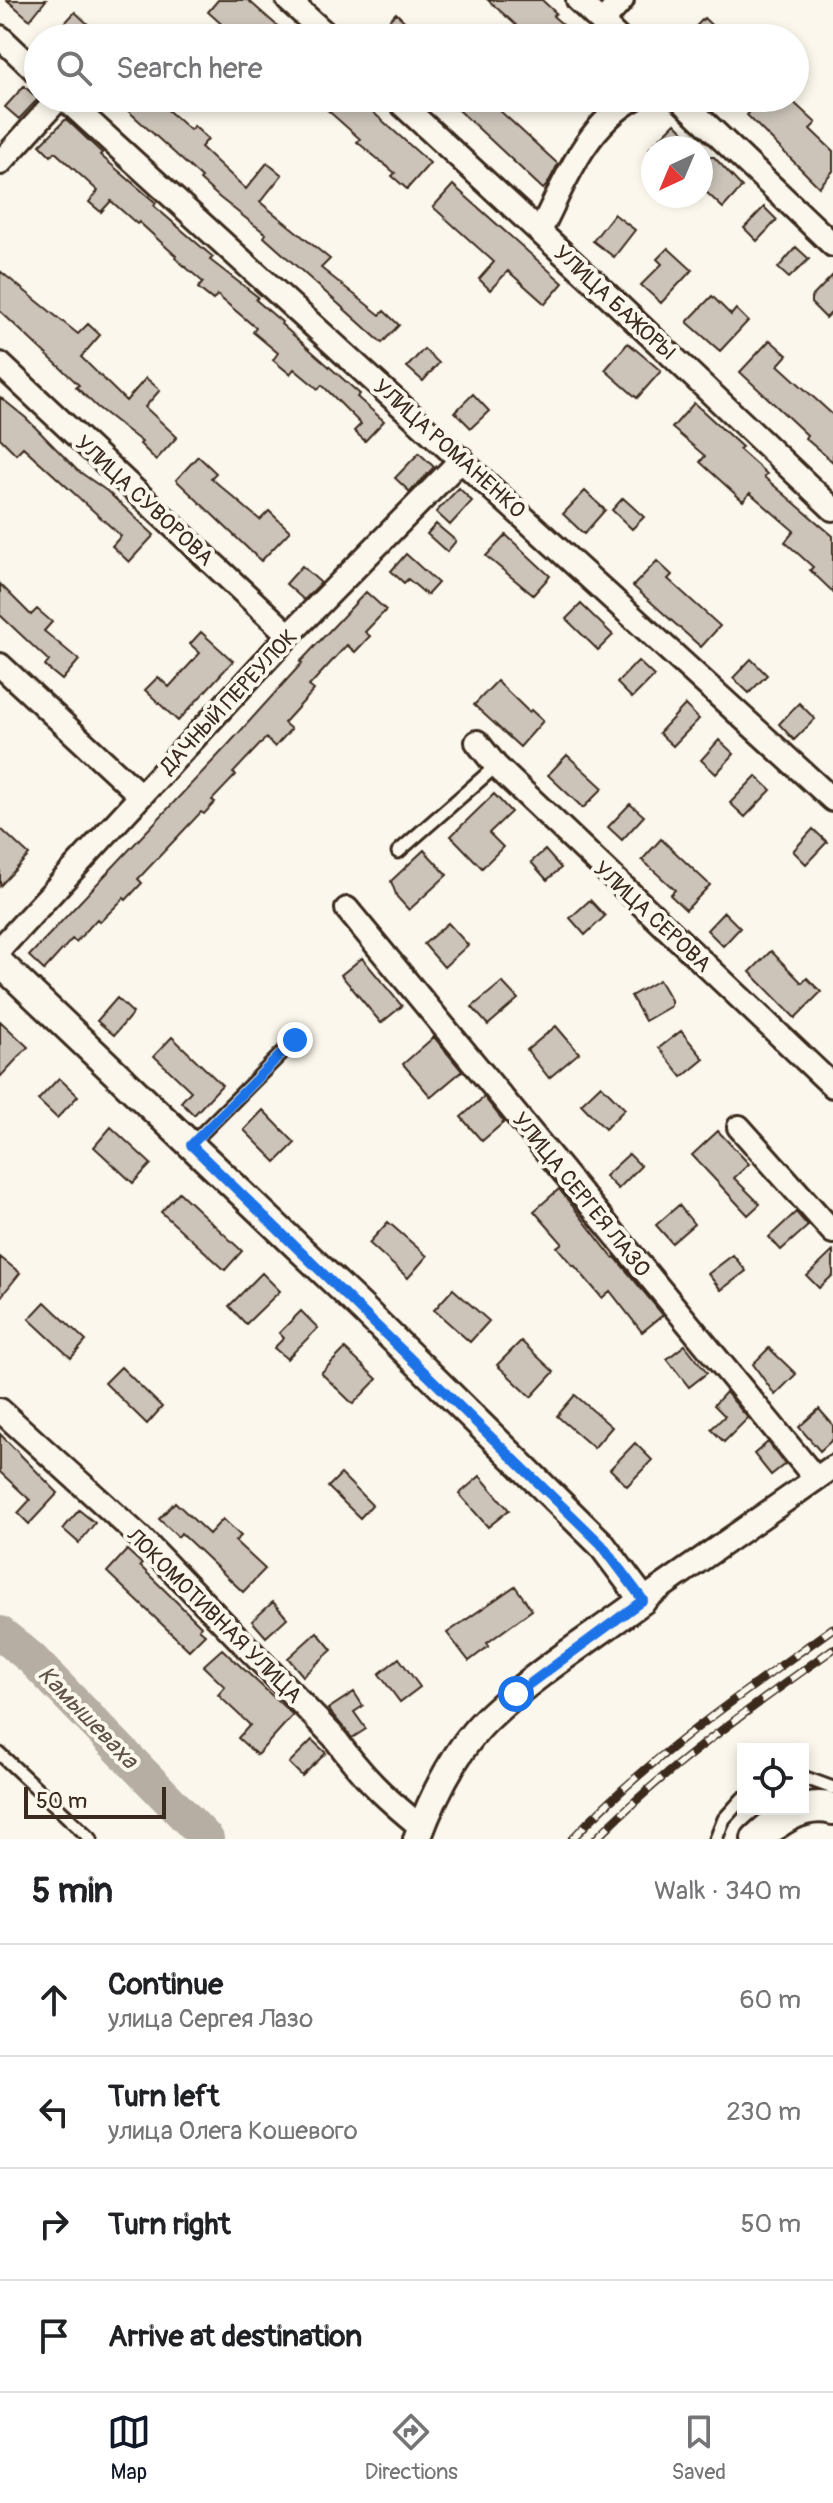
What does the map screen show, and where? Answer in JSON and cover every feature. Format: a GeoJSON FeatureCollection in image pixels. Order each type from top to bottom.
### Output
{"type":"FeatureCollection","features":[{"type":"Feature","properties":{"kind":"main road"},"geometry":{"type":"LineString","coordinates":[[757,1839],[787,1816],[831,1799]]}},
{"type":"Feature","properties":{"kind":"street"},"geometry":{"type":"LineString","coordinates":[[288,0],[315,24]]}},
{"type":"Feature","properties":{"kind":"street"},"geometry":{"type":"LineString","coordinates":[[578,0],[604,24]]}},
{"type":"Feature","properties":{"kind":"street"},"geometry":{"type":"LineString","coordinates":[[612,24],[622,0]]}},
{"type":"Feature","properties":{"kind":"street"},"geometry":{"type":"LineString","coordinates":[[0,37],[24,60]]}},
{"type":"Feature","properties":{"kind":"street"},"geometry":{"type":"LineString","coordinates":[[0,163],[49,112]]}},
{"type":"Feature","properties":{"kind":"street","name":"УЛИЦА РОМАНЕНКО"},"geometry":{"type":"LineString","coordinates":[[78,112],[833,800]]}},
{"type":"Feature","properties":{"kind":"street","name":"УЛИЦА БАЖОРЫ"},"geometry":{"type":"LineString","coordinates":[[410,112],[833,509]]}},
{"type":"Feature","properties":{"kind":"street"},"geometry":{"type":"LineString","coordinates":[[540,231],[587,142],[613,112]]}},
{"type":"Feature","properties":{"kind":"street"},"geometry":{"type":"LineString","coordinates":[[694,112],[833,245]]}},
{"type":"Feature","properties":{"kind":"street","name":"УЛИЦА СУВОРОВА"},"geometry":{"type":"LineString","coordinates":[[0,364],[289,635]]}},
{"type":"Feature","properties":{"kind":"street","name":"ДАЧНЫЙ ПЕРЕУЛОК"},"geometry":{"type":"LineString","coordinates":[[0,949],[289,635],[462,459]]}},
{"type":"Feature","properties":{"kind":"street"},"geometry":{"type":"LineString","coordinates":[[0,665],[140,795]]}},
{"type":"Feature","properties":{"kind":"street","name":"УЛИЦА СЕРОВА"},"geometry":{"type":"LineString","coordinates":[[477,742],[496,766],[833,1086]]}},
{"type":"Feature","properties":{"kind":"street","name":"УЛИЦА СЕРГЕЯ ЛАЗО"},"geometry":{"type":"LineString","coordinates":[[347,909],[825,1473],[643,1600],[488,1718],[446,1776],[419,1833]]}},
{"type":"Feature","properties":{"kind":"street"},"geometry":{"type":"LineString","coordinates":[[0,963],[601,1544],[643,1600]]}},
{"type":"Feature","properties":{"kind":"street"},"geometry":{"type":"LineString","coordinates":[[739,1127],[829,1219]]}},
{"type":"Feature","properties":{"kind":"street","name":"ЛОКОМОТИВНАЯ УЛИЦА"},"geometry":{"type":"LineString","coordinates":[[0,1410],[141,1538],[334,1737],[379,1793],[419,1833]]}},
{"type":"Feature","properties":{"kind":"lane"},"geometry":{"type":"LineString","coordinates":[[398,852],[496,766]]}},
{"type":"Feature","properties":{"kind":"lane"},"geometry":{"type":"LineString","coordinates":[[191,1145],[295,1040]]}},
{"type":"Feature","properties":{"kind":"lane"},"geometry":{"type":"LineString","coordinates":[[0,1754],[91,1839]]}},
{"type":"Feature","properties":{"kind":"lane"},"geometry":{"type":"LineString","coordinates":[[809,1782],[831,1799]]}},
{"type":"Feature","properties":{"kind":"lane"},"geometry":{"type":"LineString","coordinates":[[716,1839],[724,1819],[737,1805]]}},
{"type":"Feature","properties":{"kind":"building"},"geometry":{"type":"Polygon","coordinates":[[[7,0],[46,0],[30,20],[7,0]]]}},
{"type":"Feature","properties":{"kind":"building"},"geometry":{"type":"Polygon","coordinates":[[[218,0],[248,0],[275,24],[221,24],[208,12],[218,0]]]}},
{"type":"Feature","properties":{"kind":"building"},"geometry":{"type":"Polygon","coordinates":[[[488,0],[542,0],[562,24],[515,24],[488,0]]]}},
{"type":"Feature","properties":{"kind":"building"},"geometry":{"type":"Polygon","coordinates":[[[75,12],[88,24],[64,24],[75,12]]]}},
{"type":"Feature","properties":{"kind":"building"},"geometry":{"type":"Polygon","coordinates":[[[396,13],[407,24],[385,24],[396,13]]]}},
{"type":"Feature","properties":{"kind":"building"},"geometry":{"type":"Polygon","coordinates":[[[24,86],[26,112],[19,119],[5,107],[24,86]]]}},
{"type":"Feature","properties":{"kind":"building"},"geometry":{"type":"Polygon","coordinates":[[[129,112],[170,112],[190,130],[194,126],[208,139],[201,147],[246,189],[267,163],[282,175],[260,202],[330,259],[321,268],[380,315],[384,311],[399,325],[382,343],[264,237],[266,234],[200,180],[202,178],[129,112]]]}},
{"type":"Feature","properties":{"kind":"building"},"geometry":{"type":"Polygon","coordinates":[[[330,112],[373,112],[430,163],[407,189],[392,176],[395,173],[357,142],[360,139],[330,112]]]}},
{"type":"Feature","properties":{"kind":"building"},"geometry":{"type":"Polygon","coordinates":[[[461,112],[501,112],[558,164],[543,189],[461,112]]]}},
{"type":"Feature","properties":{"kind":"building"},"geometry":{"type":"Polygon","coordinates":[[[750,112],[804,112],[816,123],[810,129],[833,151],[833,171],[819,187],[747,115],[750,112]]]}},
{"type":"Feature","properties":{"kind":"building"},"geometry":{"type":"Polygon","coordinates":[[[66,119],[102,153],[100,155],[156,203],[154,206],[213,257],[210,260],[258,297],[256,300],[281,324],[360,394],[357,397],[384,421],[365,441],[354,431],[361,424],[322,385],[318,389],[294,369],[290,374],[273,360],[278,353],[253,332],[256,328],[217,295],[213,300],[198,288],[203,282],[139,222],[137,224],[111,201],[101,212],[89,202],[98,191],[55,152],[51,156],[40,145],[66,119]]]}},
{"type":"Feature","properties":{"kind":"building"},"geometry":{"type":"Polygon","coordinates":[[[675,123],[688,136],[662,136],[675,123]]]}},
{"type":"Feature","properties":{"kind":"building"},"geometry":{"type":"Polygon","coordinates":[[[713,157],[742,187],[723,208],[713,198],[713,157]]]}},
{"type":"Feature","properties":{"kind":"building"},"geometry":{"type":"Polygon","coordinates":[[[453,185],[563,283],[545,304],[508,271],[490,290],[479,279],[494,262],[433,207],[453,185]]]}},
{"type":"Feature","properties":{"kind":"building"},"geometry":{"type":"Polygon","coordinates":[[[764,207],[777,220],[757,241],[744,228],[764,207]]]}},
{"type":"Feature","properties":{"kind":"building"},"geometry":{"type":"Polygon","coordinates":[[[614,214],[635,230],[614,257],[593,241],[614,214]]]}},
{"type":"Feature","properties":{"kind":"building"},"geometry":{"type":"Polygon","coordinates":[[[796,247],[809,259],[789,278],[778,268],[796,247]]]}},
{"type":"Feature","properties":{"kind":"building"},"geometry":{"type":"Polygon","coordinates":[[[668,248],[692,270],[661,303],[641,285],[662,264],[657,259],[668,248]]]}},
{"type":"Feature","properties":{"kind":"building"},"geometry":{"type":"Polygon","coordinates":[[[0,271],[78,334],[88,324],[100,335],[81,357],[126,401],[146,378],[160,390],[145,407],[177,437],[156,460],[140,444],[142,442],[97,407],[76,387],[79,385],[0,311],[0,271]]]}},
{"type":"Feature","properties":{"kind":"building"},"geometry":{"type":"Polygon","coordinates":[[[833,275],[833,311],[826,318],[811,303],[811,298],[833,275]]]}},
{"type":"Feature","properties":{"kind":"building"},"geometry":{"type":"Polygon","coordinates":[[[712,296],[731,315],[736,309],[748,321],[720,351],[687,322],[712,296]]]}},
{"type":"Feature","properties":{"kind":"building"},"geometry":{"type":"Polygon","coordinates":[[[770,340],[787,355],[778,365],[833,415],[833,462],[740,372],[770,340]]]}},
{"type":"Feature","properties":{"kind":"building"},"geometry":{"type":"Polygon","coordinates":[[[628,343],[661,371],[637,398],[605,370],[628,343]]]}},
{"type":"Feature","properties":{"kind":"building"},"geometry":{"type":"Polygon","coordinates":[[[424,349],[439,363],[423,381],[407,367],[424,349]]]}},
{"type":"Feature","properties":{"kind":"building"},"geometry":{"type":"Polygon","coordinates":[[[473,394],[489,411],[471,428],[455,412],[473,394]]]}},
{"type":"Feature","properties":{"kind":"building"},"geometry":{"type":"Polygon","coordinates":[[[0,397],[26,418],[77,470],[107,491],[154,535],[129,562],[112,546],[121,536],[23,447],[16,454],[0,438],[0,397]]]}},
{"type":"Feature","properties":{"kind":"building"},"geometry":{"type":"Polygon","coordinates":[[[694,403],[742,447],[739,449],[767,474],[764,477],[833,536],[833,592],[810,570],[813,567],[785,542],[794,531],[750,493],[743,501],[700,462],[705,456],[672,428],[694,403]]]}},
{"type":"Feature","properties":{"kind":"building"},"geometry":{"type":"Polygon","coordinates":[[[419,453],[434,467],[410,492],[395,478],[419,453]]]}},
{"type":"Feature","properties":{"kind":"building"},"geometry":{"type":"Polygon","coordinates":[[[198,456],[216,473],[211,478],[260,520],[269,511],[290,531],[261,561],[176,480],[198,456]]]}},
{"type":"Feature","properties":{"kind":"building"},"geometry":{"type":"Polygon","coordinates":[[[459,488],[472,501],[450,525],[436,512],[459,488]]]}},
{"type":"Feature","properties":{"kind":"building"},"geometry":{"type":"Polygon","coordinates":[[[585,491],[605,510],[584,534],[563,514],[585,491]]]}},
{"type":"Feature","properties":{"kind":"building"},"geometry":{"type":"Polygon","coordinates":[[[623,498],[644,517],[632,529],[612,510],[623,498]]]}},
{"type":"Feature","properties":{"kind":"building"},"geometry":{"type":"Polygon","coordinates":[[[436,524],[456,541],[447,552],[427,534],[436,524]]]}},
{"type":"Feature","properties":{"kind":"building"},"geometry":{"type":"Polygon","coordinates":[[[506,535],[550,576],[533,595],[486,556],[506,535]]]}},
{"type":"Feature","properties":{"kind":"building"},"geometry":{"type":"Polygon","coordinates":[[[406,554],[438,583],[427,595],[408,579],[404,583],[391,571],[406,554]]]}},
{"type":"Feature","properties":{"kind":"building"},"geometry":{"type":"Polygon","coordinates":[[[657,561],[672,575],[668,579],[720,626],[701,647],[633,586],[657,561]]]}},
{"type":"Feature","properties":{"kind":"building"},"geometry":{"type":"Polygon","coordinates":[[[302,566],[321,583],[304,600],[286,584],[302,566]]]}},
{"type":"Feature","properties":{"kind":"building"},"geometry":{"type":"Polygon","coordinates":[[[0,584],[31,615],[37,609],[52,622],[44,631],[79,660],[62,680],[45,666],[49,661],[0,615],[0,584]]]}},
{"type":"Feature","properties":{"kind":"building"},"geometry":{"type":"Polygon","coordinates":[[[366,592],[386,610],[365,632],[370,636],[355,652],[347,645],[309,686],[314,690],[284,723],[291,729],[275,747],[266,738],[233,773],[236,775],[212,800],[215,802],[204,814],[201,812],[138,879],[142,883],[126,900],[124,898],[100,922],[97,919],[76,942],[72,939],[44,970],[29,956],[226,747],[366,592]]]}},
{"type":"Feature","properties":{"kind":"building"},"geometry":{"type":"Polygon","coordinates":[[[581,604],[613,635],[598,650],[566,619],[581,604]]]}},
{"type":"Feature","properties":{"kind":"building"},"geometry":{"type":"Polygon","coordinates":[[[201,632],[233,661],[178,721],[145,690],[158,677],[169,687],[200,653],[190,644],[201,632]]]}},
{"type":"Feature","properties":{"kind":"building"},"geometry":{"type":"Polygon","coordinates":[[[751,659],[767,675],[749,693],[733,678],[751,659]]]}},
{"type":"Feature","properties":{"kind":"building"},"geometry":{"type":"Polygon","coordinates":[[[638,661],[654,676],[632,698],[617,683],[638,661]]]}},
{"type":"Feature","properties":{"kind":"building"},"geometry":{"type":"Polygon","coordinates":[[[497,681],[543,721],[520,747],[474,705],[497,681]]]}},
{"type":"Feature","properties":{"kind":"building"},"geometry":{"type":"Polygon","coordinates":[[[799,703],[815,719],[794,740],[779,724],[799,703]]]}},
{"type":"Feature","properties":{"kind":"building"},"geometry":{"type":"Polygon","coordinates":[[[685,705],[699,719],[673,746],[659,733],[685,705]]]}},
{"type":"Feature","properties":{"kind":"building"},"geometry":{"type":"Polygon","coordinates":[[[719,740],[734,754],[716,774],[701,760],[719,740]]]}},
{"type":"Feature","properties":{"kind":"building"},"geometry":{"type":"Polygon","coordinates":[[[567,755],[603,788],[583,808],[548,775],[567,755]]]}},
{"type":"Feature","properties":{"kind":"building"},"geometry":{"type":"Polygon","coordinates":[[[756,776],[771,790],[745,817],[730,803],[756,776]]]}},
{"type":"Feature","properties":{"kind":"building"},"geometry":{"type":"Polygon","coordinates":[[[494,794],[511,812],[489,833],[503,847],[482,868],[451,836],[494,794]]]}},
{"type":"Feature","properties":{"kind":"building"},"geometry":{"type":"Polygon","coordinates":[[[630,804],[644,816],[622,840],[608,827],[630,804]]]}},
{"type":"Feature","properties":{"kind":"building"},"geometry":{"type":"Polygon","coordinates":[[[0,828],[29,855],[0,886],[0,828]]]}},
{"type":"Feature","properties":{"kind":"building"},"geometry":{"type":"Polygon","coordinates":[[[813,829],[827,842],[806,864],[793,851],[813,829]]]}},
{"type":"Feature","properties":{"kind":"building"},"geometry":{"type":"Polygon","coordinates":[[[661,839],[710,885],[686,910],[670,895],[675,890],[642,860],[661,839]]]}},
{"type":"Feature","properties":{"kind":"building"},"geometry":{"type":"Polygon","coordinates":[[[424,850],[447,875],[409,910],[397,897],[391,881],[424,850]]]}},
{"type":"Feature","properties":{"kind":"building"},"geometry":{"type":"Polygon","coordinates":[[[545,850],[561,868],[547,880],[531,862],[545,850]]]}},
{"type":"Feature","properties":{"kind":"building"},"geometry":{"type":"Polygon","coordinates":[[[590,900],[605,916],[585,935],[570,918],[590,900]]]}},
{"type":"Feature","properties":{"kind":"building"},"geometry":{"type":"Polygon","coordinates":[[[724,912],[740,928],[723,946],[707,930],[724,912]]]}},
{"type":"Feature","properties":{"kind":"building"},"geometry":{"type":"Polygon","coordinates":[[[448,923],[468,945],[444,967],[424,944],[448,923]]]}},
{"type":"Feature","properties":{"kind":"building"},"geometry":{"type":"Polygon","coordinates":[[[771,951],[802,983],[807,978],[821,992],[795,1018],[750,972],[771,951]]]}},
{"type":"Feature","properties":{"kind":"building"},"geometry":{"type":"Polygon","coordinates":[[[362,958],[402,1006],[381,1023],[341,975],[362,958]]]}},
{"type":"Feature","properties":{"kind":"building"},"geometry":{"type":"Polygon","coordinates":[[[659,980],[671,1000],[671,1006],[645,1021],[631,996],[659,980]]]}},
{"type":"Feature","properties":{"kind":"building"},"geometry":{"type":"Polygon","coordinates":[[[502,982],[518,999],[488,1025],[472,1007],[502,982]]]}},
{"type":"Feature","properties":{"kind":"building"},"geometry":{"type":"Polygon","coordinates":[[[117,998],[133,1013],[114,1035],[97,1021],[117,998]]]}},
{"type":"Feature","properties":{"kind":"building"},"geometry":{"type":"Polygon","coordinates":[[[0,1021],[28,1047],[0,1077],[0,1021]]]}},
{"type":"Feature","properties":{"kind":"building"},"geometry":{"type":"Polygon","coordinates":[[[556,1026],[579,1053],[549,1078],[527,1050],[556,1026]]]}},
{"type":"Feature","properties":{"kind":"building"},"geometry":{"type":"Polygon","coordinates":[[[681,1031],[704,1059],[682,1077],[659,1048],[681,1031]]]}},
{"type":"Feature","properties":{"kind":"building"},"geometry":{"type":"Polygon","coordinates":[[[172,1037],[222,1085],[194,1115],[181,1102],[191,1091],[154,1056],[172,1037]]]}},
{"type":"Feature","properties":{"kind":"building"},"geometry":{"type":"Polygon","coordinates":[[[434,1037],[462,1071],[431,1097],[403,1064],[434,1037]]]}},
{"type":"Feature","properties":{"kind":"building"},"geometry":{"type":"Polygon","coordinates":[[[59,1078],[78,1096],[57,1118],[38,1100],[59,1078]]]}},
{"type":"Feature","properties":{"kind":"building"},"geometry":{"type":"Polygon","coordinates":[[[601,1085],[625,1109],[605,1129],[581,1104],[601,1085]]]}},
{"type":"Feature","properties":{"kind":"building"},"geometry":{"type":"Polygon","coordinates":[[[484,1097],[504,1122],[482,1141],[461,1117],[484,1097]]]}},
{"type":"Feature","properties":{"kind":"building"},"geometry":{"type":"Polygon","coordinates":[[[263,1110],[295,1143],[276,1162],[244,1130],[263,1110]]]}},
{"type":"Feature","properties":{"kind":"building"},"geometry":{"type":"Polygon","coordinates":[[[111,1127],[151,1164],[133,1183],[94,1147],[111,1127]]]}},
{"type":"Feature","properties":{"kind":"building"},"geometry":{"type":"Polygon","coordinates":[[[718,1131],[749,1164],[734,1178],[760,1204],[748,1215],[692,1155],[718,1131]]]}},
{"type":"Feature","properties":{"kind":"building"},"geometry":{"type":"Polygon","coordinates":[[[629,1154],[641,1166],[618,1189],[605,1176],[629,1154]]]}},
{"type":"Feature","properties":{"kind":"building"},"geometry":{"type":"Polygon","coordinates":[[[559,1189],[663,1315],[642,1332],[610,1291],[602,1298],[573,1266],[557,1247],[562,1243],[534,1211],[559,1189]]]}},
{"type":"Feature","properties":{"kind":"building"},"geometry":{"type":"Polygon","coordinates":[[[179,1192],[242,1251],[225,1270],[161,1212],[179,1192]]]}},
{"type":"Feature","properties":{"kind":"building"},"geometry":{"type":"Polygon","coordinates":[[[679,1205],[694,1224],[672,1243],[656,1225],[679,1205]]]}},
{"type":"Feature","properties":{"kind":"building"},"geometry":{"type":"Polygon","coordinates":[[[796,1212],[808,1226],[781,1250],[769,1237],[796,1212]]]}},
{"type":"Feature","properties":{"kind":"building"},"geometry":{"type":"Polygon","coordinates":[[[388,1222],[427,1256],[408,1278],[369,1243],[388,1222]]]}},
{"type":"Feature","properties":{"kind":"building"},"geometry":{"type":"Polygon","coordinates":[[[833,1251],[833,1275],[819,1288],[807,1276],[833,1251]]]}},
{"type":"Feature","properties":{"kind":"building"},"geometry":{"type":"Polygon","coordinates":[[[733,1255],[746,1271],[721,1290],[708,1274],[733,1255]]]}},
{"type":"Feature","properties":{"kind":"building"},"geometry":{"type":"Polygon","coordinates":[[[0,1257],[20,1273],[0,1298],[0,1257]]]}},
{"type":"Feature","properties":{"kind":"building"},"geometry":{"type":"Polygon","coordinates":[[[262,1273],[280,1291],[246,1324],[229,1306],[262,1273]]]}},
{"type":"Feature","properties":{"kind":"building"},"geometry":{"type":"Polygon","coordinates":[[[453,1289],[489,1321],[470,1342],[434,1310],[453,1289]]]}},
{"type":"Feature","properties":{"kind":"building"},"geometry":{"type":"Polygon","coordinates":[[[45,1302],[86,1341],[71,1358],[29,1319],[45,1302]]]}},
{"type":"Feature","properties":{"kind":"building"},"geometry":{"type":"Polygon","coordinates":[[[301,1311],[318,1328],[287,1359],[274,1348],[284,1338],[279,1333],[301,1311]]]}},
{"type":"Feature","properties":{"kind":"building"},"geometry":{"type":"Polygon","coordinates":[[[521,1341],[554,1372],[531,1397],[497,1365],[521,1341]]]}},
{"type":"Feature","properties":{"kind":"building"},"geometry":{"type":"Polygon","coordinates":[[[685,1345],[707,1373],[689,1387],[667,1359],[685,1345]]]}},
{"type":"Feature","properties":{"kind":"building"},"geometry":{"type":"Polygon","coordinates":[[[769,1348],[796,1374],[775,1395],[753,1364],[769,1348]]]}},
{"type":"Feature","properties":{"kind":"building"},"geometry":{"type":"Polygon","coordinates":[[[345,1349],[377,1379],[353,1404],[321,1373],[345,1349]]]}},
{"type":"Feature","properties":{"kind":"building"},"geometry":{"type":"Polygon","coordinates":[[[121,1367],[162,1407],[147,1424],[105,1383],[121,1367]]]}},
{"type":"Feature","properties":{"kind":"building"},"geometry":{"type":"Polygon","coordinates":[[[726,1392],[748,1418],[724,1442],[711,1429],[725,1416],[714,1405],[726,1392]]]}},
{"type":"Feature","properties":{"kind":"building"},"geometry":{"type":"Polygon","coordinates":[[[575,1395],[612,1427],[594,1448],[557,1416],[575,1395]]]}},
{"type":"Feature","properties":{"kind":"building"},"geometry":{"type":"Polygon","coordinates":[[[819,1409],[833,1425],[833,1439],[820,1451],[799,1427],[819,1409]]]}},
{"type":"Feature","properties":{"kind":"building"},"geometry":{"type":"Polygon","coordinates":[[[0,1434],[58,1493],[29,1524],[18,1513],[30,1500],[0,1472],[0,1434]]]}},
{"type":"Feature","properties":{"kind":"building"},"geometry":{"type":"Polygon","coordinates":[[[768,1442],[785,1464],[771,1475],[754,1454],[768,1442]]]}},
{"type":"Feature","properties":{"kind":"building"},"geometry":{"type":"Polygon","coordinates":[[[635,1443],[652,1460],[627,1486],[610,1469],[635,1443]]]}},
{"type":"Feature","properties":{"kind":"building"},"geometry":{"type":"Polygon","coordinates":[[[341,1474],[372,1505],[360,1518],[328,1487],[341,1474]]]}},
{"type":"Feature","properties":{"kind":"building"},"geometry":{"type":"Polygon","coordinates":[[[480,1476],[509,1510],[488,1527],[459,1494],[480,1476]]]}},
{"type":"Feature","properties":{"kind":"building"},"geometry":{"type":"Polygon","coordinates":[[[175,1502],[209,1534],[223,1519],[241,1536],[235,1541],[265,1569],[243,1592],[181,1533],[178,1537],[159,1519],[175,1502]]]}},
{"type":"Feature","properties":{"kind":"building"},"geometry":{"type":"Polygon","coordinates":[[[79,1510],[95,1523],[79,1543],[63,1529],[79,1510]]]}},
{"type":"Feature","properties":{"kind":"building"},"geometry":{"type":"Polygon","coordinates":[[[127,1550],[201,1626],[199,1629],[205,1634],[189,1650],[107,1572],[127,1550]]]}},
{"type":"Feature","properties":{"kind":"building"},"geometry":{"type":"Polygon","coordinates":[[[515,1586],[532,1610],[487,1643],[489,1646],[469,1661],[447,1633],[515,1586]]]}},
{"type":"Feature","properties":{"kind":"building"},"geometry":{"type":"Polygon","coordinates":[[[273,1602],[287,1618],[266,1637],[252,1621],[273,1602]]]}},
{"type":"Feature","properties":{"kind":"building"},"geometry":{"type":"Polygon","coordinates":[[[317,1632],[332,1650],[303,1676],[288,1658],[317,1632]]]}},
{"type":"Feature","properties":{"kind":"building"},"geometry":{"type":"Polygon","coordinates":[[[222,1649],[293,1715],[257,1755],[238,1738],[250,1725],[218,1695],[225,1687],[203,1666],[222,1649]]]}},
{"type":"Feature","properties":{"kind":"building"},"geometry":{"type":"Polygon","coordinates":[[[399,1658],[420,1687],[400,1702],[379,1674],[399,1658]]]}},
{"type":"Feature","properties":{"kind":"building"},"geometry":{"type":"Polygon","coordinates":[[[354,1692],[363,1706],[354,1712],[366,1729],[352,1738],[328,1709],[354,1692]]]}},
{"type":"Feature","properties":{"kind":"building"},"geometry":{"type":"Polygon","coordinates":[[[312,1740],[326,1753],[302,1776],[289,1763],[312,1740]]]}},
{"type":"Feature","properties":{"kind":"waterway","name":"Камышеваха"},"geometry":{"type":"LineString","coordinates":[[0,1633],[31,1658],[207,1839]]}},
{"type":"Feature","properties":{"kind":"railway"},"geometry":{"type":"LineString","coordinates":[[572,1839],[664,1754],[833,1628]]}},
{"type":"Feature","properties":{"kind":"railway"},"geometry":{"type":"LineString","coordinates":[[596,1839],[680,1763],[833,1649]]}},
{"type":"Feature","properties":{"kind":"route"},"geometry":{"type":"LineString","coordinates":[[295,1040],[191,1145],[364,1310],[601,1544],[643,1600],[516,1694]]}}]}
